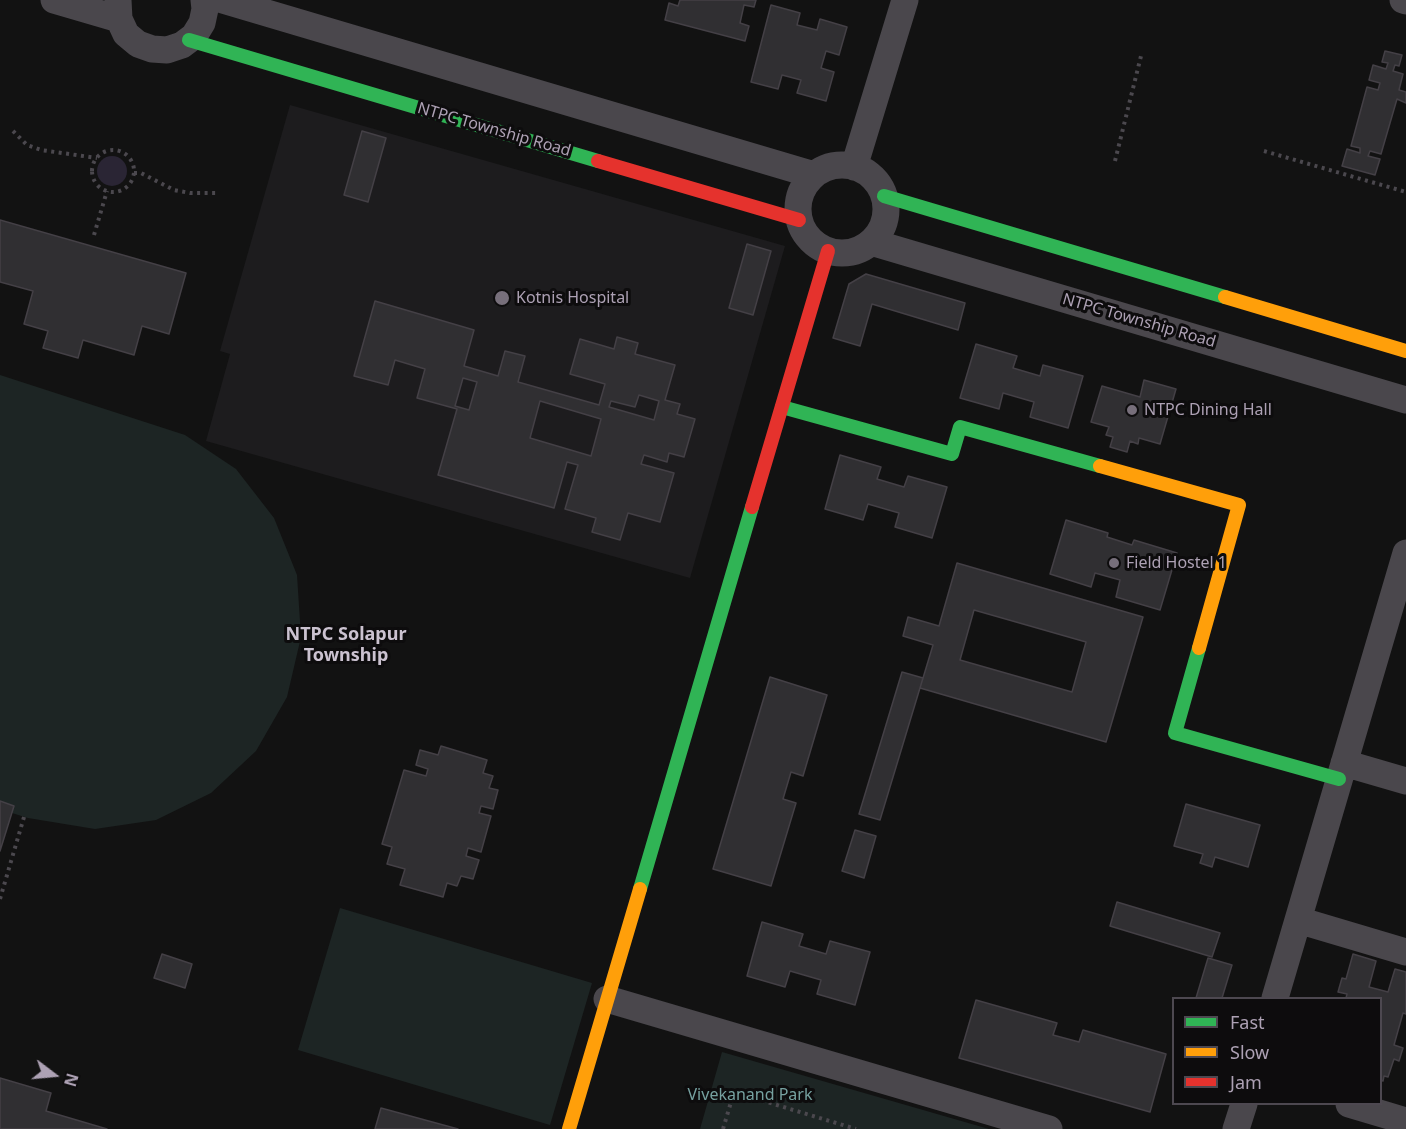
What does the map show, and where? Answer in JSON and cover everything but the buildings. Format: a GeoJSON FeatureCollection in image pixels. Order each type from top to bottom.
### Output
{"type":"FeatureCollection","features":[{"type":"Feature","properties":{"kind":"street"},"geometry":{"type":"LineString","coordinates":[[54,0],[118,10],[126,34],[138,44],[152,49],[167,50],[189,40],[202,23],[206,9],[204,0]]}},
{"type":"Feature","properties":{"kind":"street"},"geometry":{"type":"LineString","coordinates":[[223,0],[814,176]]}},
{"type":"Feature","properties":{"kind":"street"},"geometry":{"type":"LineString","coordinates":[[854,167],[905,0]]}},
{"type":"Feature","properties":{"kind":"street","name":"NTPC Township Road"},"geometry":{"type":"LineString","coordinates":[[189,40],[799,220]]}},
{"type":"Feature","properties":{"kind":"street"},"geometry":{"type":"LineString","coordinates":[[846,165],[871,176],[880,186],[886,213],[882,227],[871,242],[862,249],[848,254],[828,251],[818,247],[807,237],[799,220],[797,208],[800,194],[808,180],[814,176],[832,166],[846,165]]}},
{"type":"Feature","properties":{"kind":"street"},"geometry":{"type":"LineString","coordinates":[[884,196],[1406,351]]}},
{"type":"Feature","properties":{"kind":"street","name":"NTPC Township Road"},"geometry":{"type":"LineString","coordinates":[[871,242],[1406,400]]}},
{"type":"Feature","properties":{"kind":"street"},"geometry":{"type":"LineString","coordinates":[[569,1129],[828,251]]}},
{"type":"Feature","properties":{"kind":"street"},"geometry":{"type":"LineString","coordinates":[[782,407],[952,454],[960,427],[1239,505],[1175,733],[1342,771],[1406,781]]}},
{"type":"Feature","properties":{"kind":"street"},"geometry":{"type":"LineString","coordinates":[[1276,997],[1342,771],[1400,593],[1406,553]]}},
{"type":"Feature","properties":{"kind":"street"},"geometry":{"type":"LineString","coordinates":[[1298,920],[1406,952]]}},
{"type":"Feature","properties":{"kind":"street"},"geometry":{"type":"LineString","coordinates":[[607,999],[1049,1129]]}},
{"type":"Feature","properties":{"kind":"street"},"geometry":{"type":"LineString","coordinates":[[1236,1129],[1244,1105]]}},
{"type":"Feature","properties":{"kind":"street"},"geometry":{"type":"LineString","coordinates":[[1352,1105],[1406,1121]]}},
{"type":"Feature","properties":{"kind":"path"},"geometry":{"type":"LineString","coordinates":[[1115,161],[1141,56]]}},
{"type":"Feature","properties":{"kind":"path"},"geometry":{"type":"LineString","coordinates":[[13,131],[27,145],[41,150],[97,158]]}},
{"type":"Feature","properties":{"kind":"path"},"geometry":{"type":"LineString","coordinates":[[119,150],[130,157],[134,164],[134,173],[130,184],[125,189],[118,192],[107,191],[98,186],[94,180],[93,166],[97,158],[106,151],[119,150]]}},
{"type":"Feature","properties":{"kind":"path"},"geometry":{"type":"LineString","coordinates":[[1264,151],[1406,192]]}},
{"type":"Feature","properties":{"kind":"path"},"geometry":{"type":"LineString","coordinates":[[134,173],[141,173],[174,190],[190,193],[218,193]]}},
{"type":"Feature","properties":{"kind":"path"},"geometry":{"type":"LineString","coordinates":[[94,235],[107,191]]}},
{"type":"Feature","properties":{"kind":"path"},"geometry":{"type":"LineString","coordinates":[[0,899],[24,817]]}},
{"type":"Feature","properties":{"kind":"path"},"geometry":{"type":"LineString","coordinates":[[723,1129],[734,1092],[856,1129]]}},
{"type":"Feature","properties":{"kind":"shaded area","name":"Kotnis Hospital"},"geometry":{"type":"Polygon","coordinates":[[[290,105],[785,246],[690,578],[206,441],[230,354],[220,351],[290,105]]]}},
{"type":"Feature","properties":{"kind":"shaded area"},"geometry":{"type":"Polygon","coordinates":[[[112,156],[123,160],[127,171],[123,182],[112,186],[101,182],[97,171],[101,160],[112,156]]]}},
{"type":"Feature","properties":{"kind":"green space"},"geometry":{"type":"Polygon","coordinates":[[[0,375],[185,435],[236,469],[274,518],[297,575],[301,637],[287,697],[256,751],[211,793],[156,820],[95,829],[28,818],[12,813],[0,851],[0,375]]]}},
{"type":"Feature","properties":{"kind":"green space"},"geometry":{"type":"Polygon","coordinates":[[[340,908],[592,983],[550,1125],[298,1050],[340,908]]]}},
{"type":"Feature","properties":{"kind":"green space","name":"Vivekanand Park"},"geometry":{"type":"Polygon","coordinates":[[[722,1052],[989,1129],[700,1129],[722,1052]]]}},
{"type":"Feature","properties":{"kind":"traffic: fast"},"geometry":{"type":"LineString","coordinates":[[189,40],[598,161]]}},
{"type":"Feature","properties":{"kind":"traffic: fast"},"geometry":{"type":"LineString","coordinates":[[884,196],[1225,297]]}},
{"type":"Feature","properties":{"kind":"traffic: fast"},"geometry":{"type":"LineString","coordinates":[[782,407],[952,454],[960,427],[1100,466]]}},
{"type":"Feature","properties":{"kind":"traffic: fast"},"geometry":{"type":"LineString","coordinates":[[640,889],[752,507]]}},
{"type":"Feature","properties":{"kind":"traffic: fast"},"geometry":{"type":"LineString","coordinates":[[1199,648],[1175,733],[1339,779]]}},
{"type":"Feature","properties":{"kind":"traffic: slow"},"geometry":{"type":"LineString","coordinates":[[1225,297],[1406,351]]}},
{"type":"Feature","properties":{"kind":"traffic: slow"},"geometry":{"type":"LineString","coordinates":[[1100,466],[1239,505],[1199,648]]}},
{"type":"Feature","properties":{"kind":"traffic: slow"},"geometry":{"type":"LineString","coordinates":[[569,1129],[640,889]]}},
{"type":"Feature","properties":{"kind":"traffic: jam"},"geometry":{"type":"LineString","coordinates":[[598,161],[799,220]]}},
{"type":"Feature","properties":{"kind":"traffic: jam"},"geometry":{"type":"LineString","coordinates":[[752,507],[828,251]]}},
{"type":"Feature","properties":{"kind":"place","name":"Kotnis Hospital"},"geometry":{"type":"Point","coordinates":[502,298]}},
{"type":"Feature","properties":{"kind":"place","name":"NTPC Dining Hall"},"geometry":{"type":"Point","coordinates":[1132,410]}},
{"type":"Feature","properties":{"kind":"place","name":"Field Hostel 1"},"geometry":{"type":"Point","coordinates":[1114,563]}},
{"type":"Feature","properties":{"kind":"district","name":"NTPC Solapur Township"},"geometry":{"type":"Point","coordinates":[346,645]}}]}
